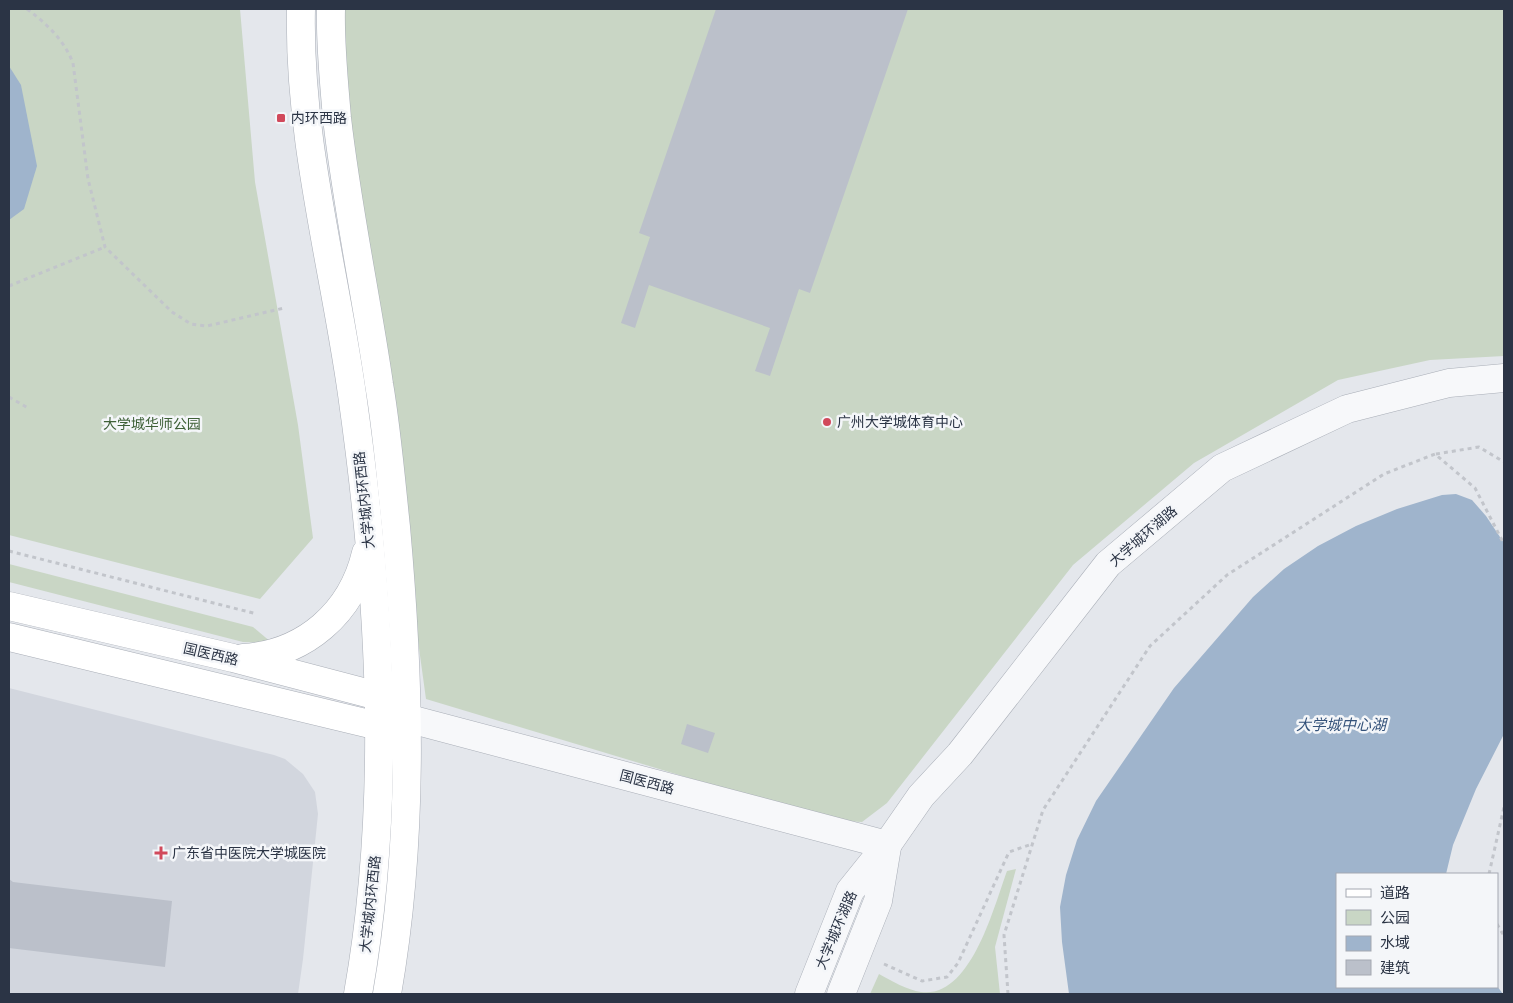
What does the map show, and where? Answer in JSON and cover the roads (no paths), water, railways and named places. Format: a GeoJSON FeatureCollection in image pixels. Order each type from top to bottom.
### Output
{"type":"FeatureCollection","features":[{"type":"Feature","properties":{"kind":"main road","name":"大学城内环西路"},"geometry":{"type":"LineString","coordinates":[[301,9],[304,90],[315,186],[352,391],[369,542],[377,636],[380,772],[376,848],[364,962],[358,994]]}},
{"type":"Feature","properties":{"kind":"main road","name":"大学城内环西路"},"geometry":{"type":"LineString","coordinates":[[331,9],[334,88],[344,182],[380,387],[390,466],[403,616],[406,817],[398,912],[387,994]]}},
{"type":"Feature","properties":{"kind":"main road"},"geometry":{"type":"LineString","coordinates":[[233,658],[282,650],[300,643],[327,624],[348,599],[356,584],[369,542]]}},
{"type":"Feature","properties":{"kind":"main road","name":"国医西路"},"geometry":{"type":"LineString","coordinates":[[9,606],[233,658],[378,696],[406,718]]}},
{"type":"Feature","properties":{"kind":"main road"},"geometry":{"type":"LineString","coordinates":[[9,637],[378,726],[406,718]]}},
{"type":"Feature","properties":{"kind":"street","name":"大学城环湖路"},"geometry":{"type":"LineString","coordinates":[[809,994],[850,891],[887,845],[921,796],[960,754],[1108,564],[1222,468],[1347,409],[1449,383],[1504,378]]}},
{"type":"Feature","properties":{"kind":"street","name":"国医西路"},"geometry":{"type":"LineString","coordinates":[[406,718],[887,845]]}},
{"type":"Feature","properties":{"kind":"street","name":"大学城环湖路"},"geometry":{"type":"LineString","coordinates":[[841,994],[878,901],[887,845]]}},
{"type":"Feature","properties":{"kind":"water"},"geometry":{"type":"Polygon","coordinates":[[[9,66],[21,85],[37,166],[24,209],[9,220],[9,66]]]}},
{"type":"Feature","properties":{"kind":"water","name":"大学城中心湖"},"geometry":{"type":"Polygon","coordinates":[[[1456,494],[1472,500],[1486,516],[1504,543],[1504,734],[1476,789],[1453,845],[1446,873],[1336,873],[1336,988],[1498,987],[1503,994],[1069,994],[1062,942],[1060,907],[1066,875],[1077,840],[1096,801],[1174,688],[1253,597],[1284,569],[1318,546],[1356,526],[1397,509],[1442,495],[1456,494]]]}},
{"type":"Feature","properties":{"kind":"place","name":"内环西路"},"geometry":{"type":"Point","coordinates":[281,118]}},
{"type":"Feature","properties":{"kind":"place","name":"广州大学城体育中心"},"geometry":{"type":"Point","coordinates":[827,422]}},
{"type":"Feature","properties":{"kind":"place","name":"广东省中医院大学城医院"},"geometry":{"type":"Point","coordinates":[161,853]}},
{"type":"Feature","properties":{"kind":"park label","name":"大学城华师公园"},"geometry":{"type":"Point","coordinates":[152,424]}}]}
